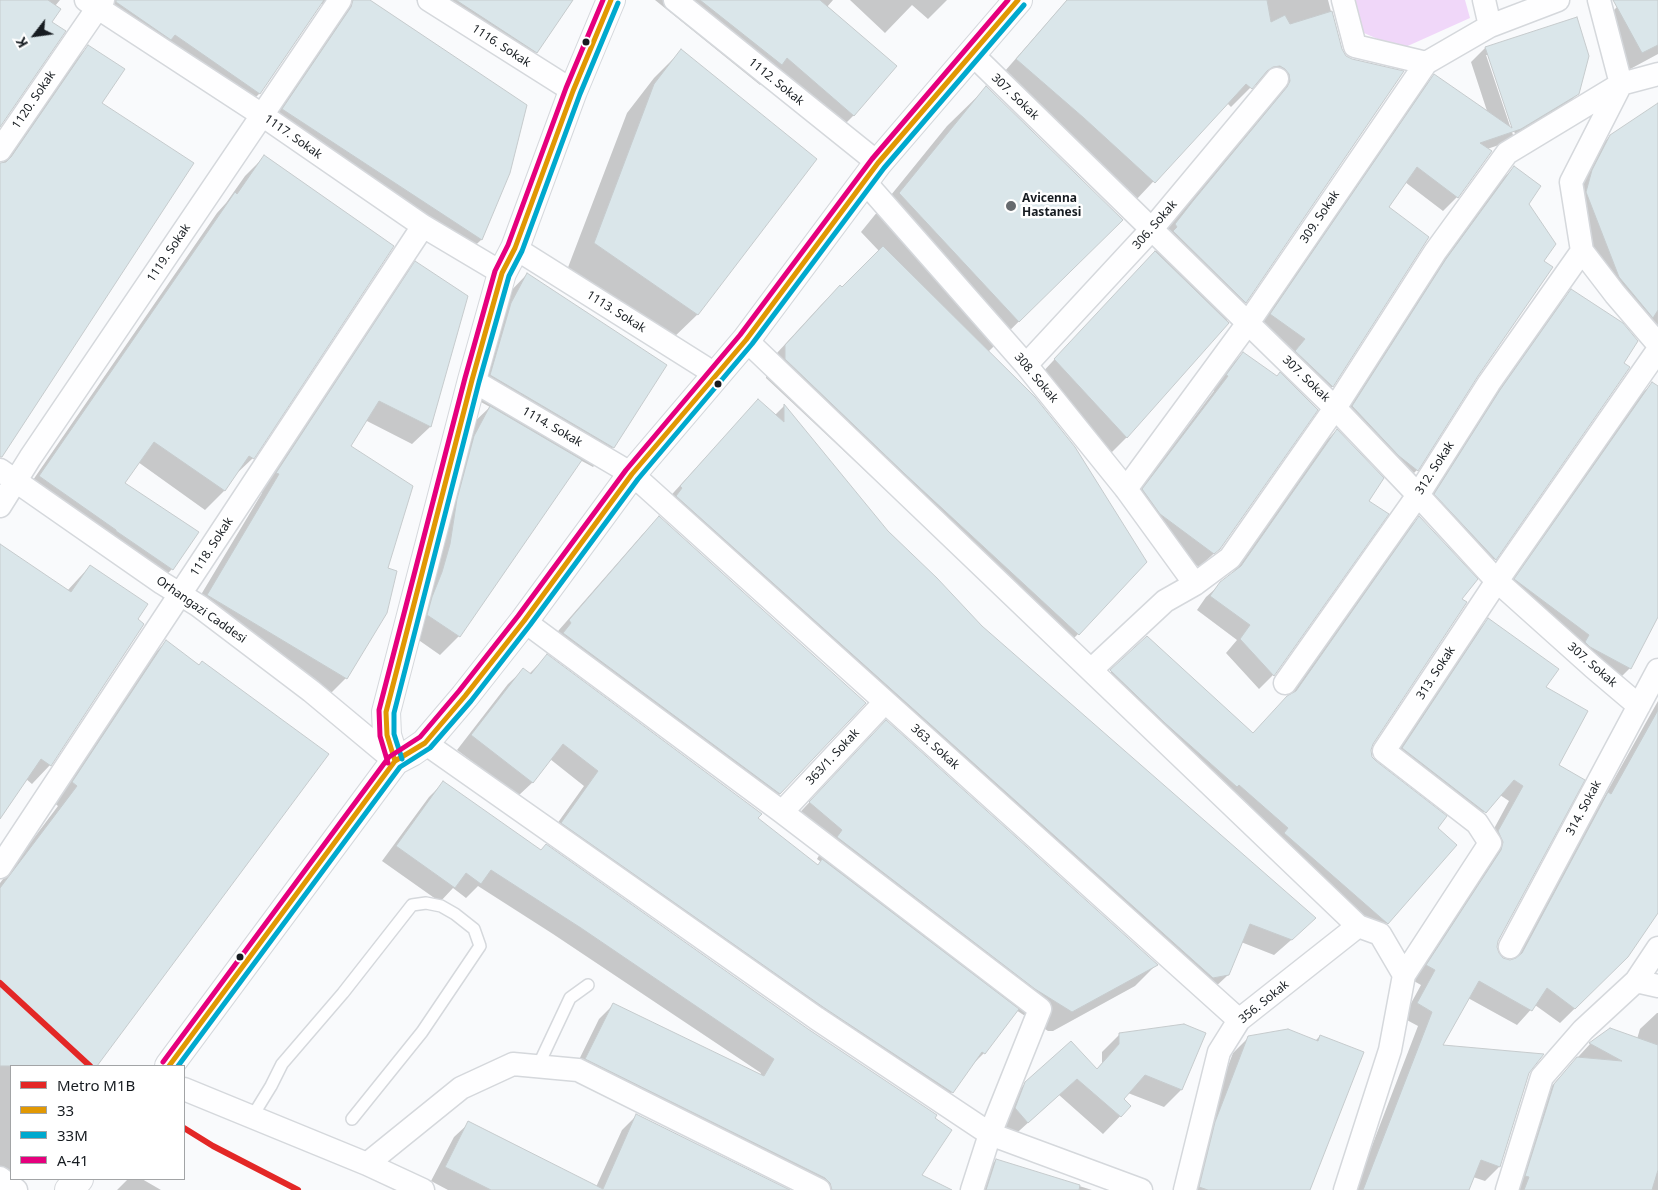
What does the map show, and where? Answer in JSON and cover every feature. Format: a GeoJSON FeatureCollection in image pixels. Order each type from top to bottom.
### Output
{"type":"FeatureCollection","features":[{"type":"Feature","properties":{"kind":"main road"},"geometry":{"type":"LineString","coordinates":[[395,761],[387,735],[386,712],[472,380],[502,273],[514,248],[573,91],[611,0]]}},
{"type":"Feature","properties":{"kind":"main road"},"geometry":{"type":"LineString","coordinates":[[170,1065],[395,761],[425,742],[465,696],[524,621],[632,474],[746,340],[872,173],[971,53],[1018,0]]}},
{"type":"Feature","properties":{"kind":"main road"},"geometry":{"type":"LineString","coordinates":[[69,1190],[77,1180]]}},
{"type":"Feature","properties":{"kind":"street","name":"1119. Sokak"},"geometry":{"type":"LineString","coordinates":[[0,506],[8,475],[30,458],[340,0]]}},
{"type":"Feature","properties":{"kind":"street","name":"1116. Sokak"},"geometry":{"type":"LineString","coordinates":[[429,0],[573,91]]}},
{"type":"Feature","properties":{"kind":"street","name":"1112. Sokak"},"geometry":{"type":"LineString","coordinates":[[675,0],[872,173]]}},
{"type":"Feature","properties":{"kind":"street"},"geometry":{"type":"LineString","coordinates":[[1343,0],[1355,46],[1426,63]]}},
{"type":"Feature","properties":{"kind":"street"},"geometry":{"type":"LineString","coordinates":[[1484,0],[1490,26]]}},
{"type":"Feature","properties":{"kind":"street","name":"309. Sokak"},"geometry":{"type":"LineString","coordinates":[[1126,489],[1248,323],[1426,63],[1490,26],[1558,0]]}},
{"type":"Feature","properties":{"kind":"street"},"geometry":{"type":"LineString","coordinates":[[1599,0],[1621,84],[1571,182],[1582,251],[1615,294],[1658,344]]}},
{"type":"Feature","properties":{"kind":"street","name":"1117. Sokak"},"geometry":{"type":"LineString","coordinates":[[95,3],[423,226],[502,273]]}},
{"type":"Feature","properties":{"kind":"street","name":"1120. Sokak"},"geometry":{"type":"LineString","coordinates":[[0,150],[95,3]]}},
{"type":"Feature","properties":{"kind":"street","name":"307. Sokak"},"geometry":{"type":"LineString","coordinates":[[971,53],[1335,408],[1418,494],[1497,581],[1639,706]]}},
{"type":"Feature","properties":{"kind":"street"},"geometry":{"type":"LineString","coordinates":[[1091,670],[1165,601],[1195,584],[1230,558],[1335,408],[1435,252],[1506,153],[1621,84],[1658,74]]}},
{"type":"Feature","properties":{"kind":"street","name":"306. Sokak"},"geometry":{"type":"LineString","coordinates":[[1026,365],[1151,230],[1277,79]]}},
{"type":"Feature","properties":{"kind":"street","name":"308. Sokak"},"geometry":{"type":"LineString","coordinates":[[872,173],[1126,489],[1195,584]]}},
{"type":"Feature","properties":{"kind":"street","name":"1118. Sokak"},"geometry":{"type":"LineString","coordinates":[[0,866],[423,226]]}},
{"type":"Feature","properties":{"kind":"street","name":"1113. Sokak"},"geometry":{"type":"LineString","coordinates":[[514,248],[704,367],[716,377]]}},
{"type":"Feature","properties":{"kind":"street","name":"312. Sokak"},"geometry":{"type":"LineString","coordinates":[[1285,683],[1418,494],[1489,383],[1582,251]]}},
{"type":"Feature","properties":{"kind":"street"},"geometry":{"type":"LineString","coordinates":[[746,340],[1358,926],[1380,934],[1404,974],[1390,1050],[1345,1190]]}},
{"type":"Feature","properties":{"kind":"street","name":"313. Sokak"},"geometry":{"type":"LineString","coordinates":[[1404,974],[1490,843],[1477,823],[1384,751],[1497,581],[1658,350]]}},
{"type":"Feature","properties":{"kind":"street","name":"1114. Sokak"},"geometry":{"type":"LineString","coordinates":[[472,380],[632,474]]}},
{"type":"Feature","properties":{"kind":"street","name":"363. Sokak"},"geometry":{"type":"LineString","coordinates":[[632,474],[1239,1020]]}},
{"type":"Feature","properties":{"kind":"street","name":"Orhangazi Caddesi"},"geometry":{"type":"LineString","coordinates":[[8,475],[162,583],[199,606],[311,691],[395,761]]}},
{"type":"Feature","properties":{"kind":"street"},"geometry":{"type":"LineString","coordinates":[[524,621],[782,812],[1040,1009],[990,1134],[972,1190]]}},
{"type":"Feature","properties":{"kind":"street","name":"314. Sokak"},"geometry":{"type":"LineString","coordinates":[[1510,947],[1658,670]]}},
{"type":"Feature","properties":{"kind":"street","name":"363/1. Sokak"},"geometry":{"type":"LineString","coordinates":[[782,812],[885,702]]}},
{"type":"Feature","properties":{"kind":"street"},"geometry":{"type":"LineString","coordinates":[[425,742],[816,1018],[990,1134],[1141,1190]]}},
{"type":"Feature","properties":{"kind":"street","name":"356. Sokak"},"geometry":{"type":"LineString","coordinates":[[1185,1190],[1219,1052],[1239,1020],[1358,926]]}},
{"type":"Feature","properties":{"kind":"street"},"geometry":{"type":"LineString","coordinates":[[1507,1190],[1542,1077],[1583,1030],[1636,980],[1658,948]]}},
{"type":"Feature","properties":{"kind":"street"},"geometry":{"type":"LineString","coordinates":[[1636,980],[1658,986]]}},
{"type":"Feature","properties":{"kind":"street"},"geometry":{"type":"LineString","coordinates":[[367,1164],[462,1088],[513,1064],[578,1070],[819,1190]]}},
{"type":"Feature","properties":{"kind":"street"},"geometry":{"type":"LineString","coordinates":[[185,1089],[367,1164],[423,1190]]}},
{"type":"Feature","properties":{"kind":"street"},"geometry":{"type":"LineString","coordinates":[[0,1178],[16,1190]]}},
{"type":"Feature","properties":{"kind":"lane"},"geometry":{"type":"LineString","coordinates":[[252,1117],[282,1064],[343,993],[412,905],[426,903],[441,906],[474,929],[480,946],[422,1032],[352,1119]]}},
{"type":"Feature","properties":{"kind":"lane"},"geometry":{"type":"LineString","coordinates":[[538,1066],[570,998],[588,985]]}},
{"type":"Feature","properties":{"kind":"shaded area"},"geometry":{"type":"Polygon","coordinates":[[[1353,0],[1465,0],[1470,18],[1401,49],[1357,30],[1353,0]]]}},
{"type":"Feature","properties":{"kind":"building"},"geometry":{"type":"Polygon","coordinates":[[[0,0],[48,0],[61,9],[52,22],[66,31],[0,127],[0,0]]]}},
{"type":"Feature","properties":{"kind":"building"},"geometry":{"type":"Polygon","coordinates":[[[116,0],[324,0],[260,94],[175,35],[171,40],[116,2],[116,0]]]}},
{"type":"Feature","properties":{"kind":"building"},"geometry":{"type":"Polygon","coordinates":[[[353,0],[370,0],[527,105],[510,173],[482,240],[282,109],[351,7],[353,0]]]}},
{"type":"Feature","properties":{"kind":"building"},"geometry":{"type":"Polygon","coordinates":[[[456,0],[573,0],[537,53],[456,0]]]}},
{"type":"Feature","properties":{"kind":"building"},"geometry":{"type":"Polygon","coordinates":[[[700,0],[820,0],[897,66],[854,116],[787,58],[782,65],[700,0]]]}},
{"type":"Feature","properties":{"kind":"building"},"geometry":{"type":"Polygon","coordinates":[[[1067,0],[1267,0],[1271,22],[1285,15],[1290,24],[1332,11],[1342,49],[1346,56],[1404,71],[1246,303],[1173,231],[1177,227],[1175,224],[1193,201],[1287,87],[1290,81],[1289,74],[1280,66],[1273,67],[1267,71],[1252,89],[1246,84],[1155,183],[1016,59],[1067,0]]]}},
{"type":"Feature","properties":{"kind":"building"},"geometry":{"type":"Polygon","coordinates":[[[1613,0],[1658,0],[1658,45],[1642,53],[1613,0]]]}},
{"type":"Feature","properties":{"kind":"building"},"geometry":{"type":"Polygon","coordinates":[[[1577,17],[1589,56],[1579,94],[1521,129],[1480,143],[1492,151],[1458,198],[1417,167],[1389,207],[1429,237],[1333,387],[1295,351],[1305,339],[1270,314],[1434,74],[1512,128],[1485,47],[1577,17]]]}},
{"type":"Feature","properties":{"kind":"building"},"geometry":{"type":"Polygon","coordinates":[[[88,45],[125,69],[102,103],[194,163],[2,457],[0,457],[0,163],[6,162],[11,157],[88,45]]]}},
{"type":"Feature","properties":{"kind":"building"},"geometry":{"type":"Polygon","coordinates":[[[681,49],[817,159],[698,315],[594,243],[654,84],[681,49]]]}},
{"type":"Feature","properties":{"kind":"building","name":"Avicenna Hastanesi"},"geometry":{"type":"Polygon","coordinates":[[[986,86],[1123,220],[1019,322],[899,193],[986,86]]]}},
{"type":"Feature","properties":{"kind":"building"},"geometry":{"type":"Polygon","coordinates":[[[1658,103],[1658,310],[1653,318],[1619,277],[1586,192],[1592,170],[1610,135],[1658,103]]]}},
{"type":"Feature","properties":{"kind":"building"},"geometry":{"type":"Polygon","coordinates":[[[264,155],[394,246],[254,459],[249,456],[225,491],[154,442],[125,483],[199,532],[173,570],[39,476],[235,192],[237,194],[264,155]]]}},
{"type":"Feature","properties":{"kind":"building"},"geometry":{"type":"Polygon","coordinates":[[[1514,166],[1541,186],[1529,204],[1556,244],[1544,261],[1553,267],[1478,376],[1418,471],[1399,456],[1352,406],[1446,259],[1514,166]]]}},
{"type":"Feature","properties":{"kind":"building"},"geometry":{"type":"Polygon","coordinates":[[[883,246],[1035,397],[1075,447],[1147,562],[1079,635],[905,474],[785,359],[785,345],[840,285],[842,287],[883,246]]]}},
{"type":"Feature","properties":{"kind":"building"},"geometry":{"type":"Polygon","coordinates":[[[1155,251],[1229,323],[1127,438],[1054,359],[1155,251]]]}},
{"type":"Feature","properties":{"kind":"building"},"geometry":{"type":"Polygon","coordinates":[[[415,261],[468,296],[431,427],[379,401],[351,446],[413,486],[388,568],[397,571],[387,613],[347,679],[207,595],[279,474],[276,473],[415,261]]]}},
{"type":"Feature","properties":{"kind":"building"},"geometry":{"type":"Polygon","coordinates":[[[527,273],[667,365],[614,448],[490,375],[511,303],[527,273]]]}},
{"type":"Feature","properties":{"kind":"building"},"geometry":{"type":"Polygon","coordinates":[[[1571,289],[1623,323],[1638,341],[1624,363],[1630,367],[1496,560],[1434,494],[1500,390],[1571,289]]]}},
{"type":"Feature","properties":{"kind":"building"},"geometry":{"type":"Polygon","coordinates":[[[1243,352],[1277,376],[1280,372],[1318,410],[1220,549],[1214,554],[1160,514],[1142,489],[1228,376],[1226,375],[1243,352]]]}},
{"type":"Feature","properties":{"kind":"building"},"geometry":{"type":"Polygon","coordinates":[[[1652,382],[1658,386],[1658,617],[1631,669],[1590,647],[1585,642],[1589,635],[1514,579],[1652,382]]]}},
{"type":"Feature","properties":{"kind":"building"},"geometry":{"type":"Polygon","coordinates":[[[758,399],[784,422],[784,404],[888,531],[937,578],[982,626],[1316,918],[1292,940],[1250,924],[1229,975],[1213,978],[676,496],[682,488],[680,486],[758,399]]]}},
{"type":"Feature","properties":{"kind":"building"},"geometry":{"type":"Polygon","coordinates":[[[490,406],[582,460],[460,637],[427,615],[450,544],[457,499],[474,436],[490,406]]]}},
{"type":"Feature","properties":{"kind":"building"},"geometry":{"type":"Polygon","coordinates":[[[1337,429],[1384,478],[1369,501],[1389,514],[1274,676],[1240,639],[1250,625],[1210,596],[1220,582],[1241,566],[1337,429]]]}},
{"type":"Feature","properties":{"kind":"building"},"geometry":{"type":"Polygon","coordinates":[[[659,516],[866,703],[780,794],[563,633],[571,623],[569,620],[659,516]]]}},
{"type":"Feature","properties":{"kind":"building"},"geometry":{"type":"Polygon","coordinates":[[[1419,516],[1478,579],[1462,599],[1467,602],[1373,744],[1371,750],[1372,757],[1376,761],[1447,816],[1438,828],[1457,845],[1388,924],[1284,833],[1288,828],[1239,785],[1237,787],[1165,723],[1110,670],[1147,636],[1253,733],[1287,696],[1296,691],[1419,516]]]}},
{"type":"Feature","properties":{"kind":"building"},"geometry":{"type":"Polygon","coordinates":[[[0,544],[71,592],[90,565],[148,604],[138,619],[144,624],[51,766],[41,759],[0,819],[0,544]]]}},
{"type":"Feature","properties":{"kind":"building"},"geometry":{"type":"Polygon","coordinates":[[[1488,618],[1559,669],[1546,687],[1588,711],[1559,765],[1585,780],[1498,941],[1499,953],[1503,958],[1510,960],[1522,953],[1608,792],[1611,794],[1658,710],[1658,913],[1628,957],[1575,1009],[1547,988],[1532,1011],[1479,981],[1443,1045],[1544,1054],[1529,1073],[1500,1167],[1481,1160],[1469,1190],[1363,1190],[1432,1012],[1417,1003],[1435,970],[1426,965],[1501,850],[1503,842],[1498,831],[1523,786],[1514,780],[1486,813],[1402,748],[1488,618]]]}},
{"type":"Feature","properties":{"kind":"building"},"geometry":{"type":"Polygon","coordinates":[[[166,640],[199,665],[202,661],[329,754],[98,1065],[0,1066],[0,888],[77,786],[72,782],[166,640]]]}},
{"type":"Feature","properties":{"kind":"building"},"geometry":{"type":"Polygon","coordinates":[[[547,654],[762,814],[758,818],[818,865],[822,859],[1019,1009],[985,1054],[982,1052],[953,1093],[823,1007],[561,823],[598,771],[563,744],[533,783],[471,735],[523,668],[531,674],[547,654]]]}},
{"type":"Feature","properties":{"kind":"building"},"geometry":{"type":"Polygon","coordinates":[[[886,720],[1158,965],[1072,1012],[1035,989],[837,837],[842,830],[809,802],[886,720]]]}},
{"type":"Feature","properties":{"kind":"building"},"geometry":{"type":"Polygon","coordinates":[[[443,781],[541,850],[546,844],[808,1029],[937,1115],[935,1118],[952,1130],[922,1175],[952,1190],[832,1190],[830,1183],[825,1178],[585,1059],[613,1003],[764,1076],[774,1059],[581,928],[491,870],[481,884],[466,873],[455,888],[396,846],[443,781]]]}},
{"type":"Feature","properties":{"kind":"building"},"geometry":{"type":"Polygon","coordinates":[[[1184,1024],[1206,1033],[1182,1090],[1145,1075],[1124,1099],[1131,1106],[1121,1117],[1077,1079],[1028,1123],[1015,1108],[1025,1082],[1071,1041],[1097,1069],[1119,1044],[1119,1033],[1184,1024]]]}},
{"type":"Feature","properties":{"kind":"building"},"geometry":{"type":"Polygon","coordinates":[[[1610,1028],[1658,1045],[1658,1170],[1652,1190],[1524,1190],[1529,1177],[1525,1176],[1554,1084],[1577,1057],[1622,1061],[1589,1043],[1610,1028]]]}},
{"type":"Feature","properties":{"kind":"building"},"geometry":{"type":"Polygon","coordinates":[[[1288,1029],[1318,1041],[1320,1035],[1364,1052],[1310,1190],[1208,1190],[1199,1187],[1215,1122],[1248,1036],[1288,1029]]]}},
{"type":"Feature","properties":{"kind":"building"},"geometry":{"type":"Polygon","coordinates":[[[636,1114],[790,1190],[491,1190],[445,1167],[468,1121],[603,1189],[636,1114]]]}},
{"type":"Feature","properties":{"kind":"building"},"geometry":{"type":"Polygon","coordinates":[[[996,1159],[1080,1185],[1079,1190],[986,1190],[996,1159]]]}},
{"type":"Feature","properties":{"kind":"metro line","name":"M1B"},"geometry":{"type":"LineString","coordinates":[[0,983],[89,1065]]}},
{"type":"Feature","properties":{"kind":"metro line","name":"M1B"},"geometry":{"type":"LineString","coordinates":[[185,1129],[213,1146],[298,1190]]}},
{"type":"Feature","properties":{"kind":"transit line","name":"A-41"},"geometry":{"type":"LineString","coordinates":[[388,763],[380,736],[379,710],[465,378],[495,271],[508,245],[566,88],[603,0]]}},
{"type":"Feature","properties":{"kind":"transit line","name":"33"},"geometry":{"type":"LineString","coordinates":[[395,761],[387,735],[386,712],[472,380],[502,273],[515,248],[573,91],[611,0]]}},
{"type":"Feature","properties":{"kind":"transit line","name":"A-41"},"geometry":{"type":"LineString","coordinates":[[163,1062],[389,757],[420,737],[459,691],[518,616],[626,470],[740,335],[872,159],[1008,0]]}},
{"type":"Feature","properties":{"kind":"transit line","name":"33"},"geometry":{"type":"LineString","coordinates":[[170,1065],[395,761],[425,743],[465,696],[524,621],[632,474],[746,340],[878,163],[1018,0]]}},
{"type":"Feature","properties":{"kind":"transit line","name":"33M"},"geometry":{"type":"LineString","coordinates":[[402,759],[394,734],[394,713],[479,382],[509,276],[522,251],[580,94],[618,3]]}},
{"type":"Feature","properties":{"kind":"transit line","name":"33M"},"geometry":{"type":"LineString","coordinates":[[179,1065],[400,767],[430,748],[471,701],[638,479],[752,344],[884,168],[1024,5]]}},
{"type":"Feature","properties":{"kind":"place","name":"Avicenna Hastanesi"},"geometry":{"type":"Point","coordinates":[1011,206]}}]}
